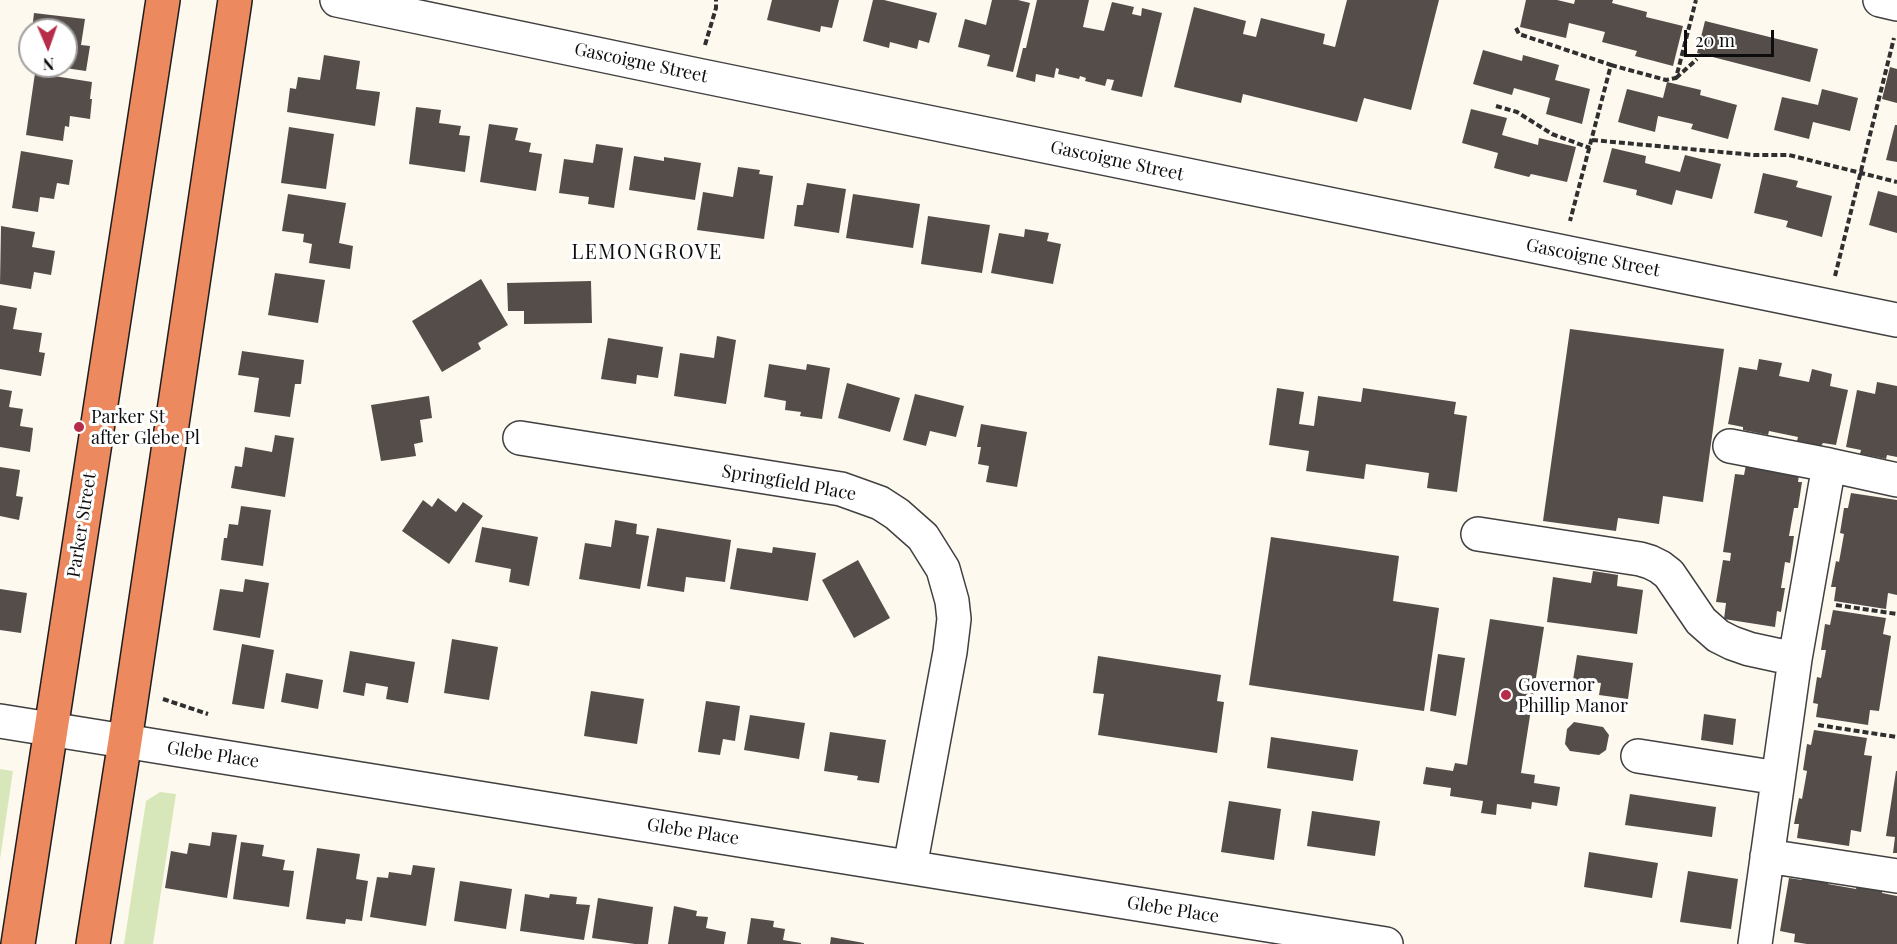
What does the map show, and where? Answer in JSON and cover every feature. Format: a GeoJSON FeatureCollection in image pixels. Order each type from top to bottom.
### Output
{"type":"FeatureCollection","features":[{"type":"Feature","properties":{"kind":"highway","name":"Parker Street"},"geometry":{"type":"LineString","coordinates":[[18,944],[163,0]]}},
{"type":"Feature","properties":{"kind":"highway"},"geometry":{"type":"LineString","coordinates":[[93,944],[235,0]]}},
{"type":"Feature","properties":{"kind":"street","name":"Gascoigne Street"},"geometry":{"type":"LineString","coordinates":[[337,0],[1897,320]]}},
{"type":"Feature","properties":{"kind":"street"},"geometry":{"type":"LineString","coordinates":[[1880,0],[1897,4]]}},
{"type":"Feature","properties":{"kind":"street","name":"Springfield Place"},"geometry":{"type":"LineString","coordinates":[[520,438],[840,489],[879,503],[897,514],[923,537],[943,569],[952,601],[954,619],[950,652],[910,867]]}},
{"type":"Feature","properties":{"kind":"street"},"geometry":{"type":"LineString","coordinates":[[1730,446],[1897,480]]}},
{"type":"Feature","properties":{"kind":"street"},"geometry":{"type":"LineString","coordinates":[[1755,944],[1795,659],[1829,465]]}},
{"type":"Feature","properties":{"kind":"street"},"geometry":{"type":"LineString","coordinates":[[1478,534],[1650,562],[1669,574],[1701,621],[1718,636],[1740,646],[1795,659]]}},
{"type":"Feature","properties":{"kind":"street","name":"Glebe Place"},"geometry":{"type":"LineString","coordinates":[[0,721],[1386,944]]}},
{"type":"Feature","properties":{"kind":"street"},"geometry":{"type":"LineString","coordinates":[[1638,756],[1778,777]]}},
{"type":"Feature","properties":{"kind":"street"},"geometry":{"type":"LineString","coordinates":[[1767,856],[1897,876]]}},
{"type":"Feature","properties":{"kind":"path"},"geometry":{"type":"LineString","coordinates":[[697,75],[716,8],[716,0]]}},
{"type":"Feature","properties":{"kind":"path"},"geometry":{"type":"LineString","coordinates":[[1676,78],[1696,0]]}},
{"type":"Feature","properties":{"kind":"path"},"geometry":{"type":"LineString","coordinates":[[1516,28],[1519,34],[1611,65],[1666,80],[1676,78],[1697,59]]}},
{"type":"Feature","properties":{"kind":"path"},"geometry":{"type":"LineString","coordinates":[[1835,276],[1894,38]]}},
{"type":"Feature","properties":{"kind":"path"},"geometry":{"type":"LineString","coordinates":[[1570,222],[1611,65]]}},
{"type":"Feature","properties":{"kind":"path"},"geometry":{"type":"LineString","coordinates":[[1496,106],[1517,112],[1552,134],[1590,148]]}},
{"type":"Feature","properties":{"kind":"path"},"geometry":{"type":"LineString","coordinates":[[1592,140],[1754,155],[1789,155],[1897,182]]}},
{"type":"Feature","properties":{"kind":"path"},"geometry":{"type":"LineString","coordinates":[[1806,600],[1897,614]]}},
{"type":"Feature","properties":{"kind":"path"},"geometry":{"type":"LineString","coordinates":[[159,698],[208,714]]}},
{"type":"Feature","properties":{"kind":"path"},"geometry":{"type":"LineString","coordinates":[[1786,721],[1897,737]]}},
{"type":"Feature","properties":{"kind":"green space"},"geometry":{"type":"Polygon","coordinates":[[[0,769],[13,771],[0,859],[0,769]]]}},
{"type":"Feature","properties":{"kind":"green space"},"geometry":{"type":"Polygon","coordinates":[[[160,792],[176,794],[153,944],[124,944],[146,801],[160,792]]]}},
{"type":"Feature","properties":{"kind":"building"},"geometry":{"type":"Polygon","coordinates":[[[772,0],[839,0],[832,28],[821,26],[820,32],[767,20],[772,0]]]}},
{"type":"Feature","properties":{"kind":"building"},"geometry":{"type":"Polygon","coordinates":[[[873,0],[884,0],[937,13],[929,43],[919,40],[917,49],[890,42],[889,48],[863,41],[873,0]]]}},
{"type":"Feature","properties":{"kind":"building"},"geometry":{"type":"Polygon","coordinates":[[[992,0],[1018,0],[1030,3],[1013,72],[987,66],[990,55],[958,47],[965,19],[986,25],[992,0]]]}},
{"type":"Feature","properties":{"kind":"building"},"geometry":{"type":"Polygon","coordinates":[[[1037,0],[1089,0],[1083,27],[1104,31],[1112,2],[1134,7],[1132,14],[1141,16],[1142,8],[1162,13],[1142,97],[1111,90],[1114,80],[1107,79],[1105,86],[1085,81],[1086,78],[1080,76],[1079,79],[1058,74],[1059,69],[1056,68],[1054,78],[1036,74],[1035,82],[1016,77],[1023,48],[1026,48],[1037,0]]]}},
{"type":"Feature","properties":{"kind":"building"},"geometry":{"type":"Polygon","coordinates":[[[1347,0],[1439,0],[1411,110],[1364,98],[1357,122],[1243,94],[1241,103],[1174,87],[1194,7],[1246,21],[1243,34],[1256,37],[1261,18],[1325,34],[1323,44],[1335,47],[1347,0]]]}},
{"type":"Feature","properties":{"kind":"building"},"geometry":{"type":"Polygon","coordinates":[[[1526,0],[1557,0],[1574,4],[1575,0],[1613,0],[1612,3],[1647,12],[1646,17],[1683,26],[1673,66],[1635,56],[1637,51],[1602,42],[1605,32],[1569,23],[1566,38],[1520,27],[1526,0]]]}},
{"type":"Feature","properties":{"kind":"building"},"geometry":{"type":"Polygon","coordinates":[[[34,13],[76,18],[33,18],[34,13]]]}},
{"type":"Feature","properties":{"kind":"building"},"geometry":{"type":"Polygon","coordinates":[[[78,18],[85,19],[81,45],[90,46],[86,71],[78,70],[78,18]]]}},
{"type":"Feature","properties":{"kind":"building"},"geometry":{"type":"Polygon","coordinates":[[[1705,21],[1818,49],[1810,82],[1697,53],[1705,21]]]}},
{"type":"Feature","properties":{"kind":"building"},"geometry":{"type":"Polygon","coordinates":[[[1483,50],[1522,61],[1523,55],[1559,65],[1555,80],[1590,89],[1582,124],[1546,114],[1550,98],[1514,88],[1512,95],[1473,84],[1483,50]]]}},
{"type":"Feature","properties":{"kind":"building"},"geometry":{"type":"Polygon","coordinates":[[[324,55],[360,61],[356,89],[380,92],[375,126],[287,112],[290,88],[296,89],[298,77],[320,80],[324,55]]]}},
{"type":"Feature","properties":{"kind":"building"},"geometry":{"type":"Polygon","coordinates":[[[1890,67],[1897,69],[1897,103],[1882,99],[1890,67]]]}},
{"type":"Feature","properties":{"kind":"building"},"geometry":{"type":"Polygon","coordinates":[[[34,78],[67,78],[92,82],[90,119],[70,116],[69,127],[65,126],[63,141],[26,135],[34,78]]]}},
{"type":"Feature","properties":{"kind":"building"},"geometry":{"type":"Polygon","coordinates":[[[1667,82],[1701,90],[1700,95],[1737,105],[1728,139],[1691,129],[1693,124],[1658,116],[1655,132],[1618,122],[1627,89],[1663,98],[1667,82]]]}},
{"type":"Feature","properties":{"kind":"building"},"geometry":{"type":"Polygon","coordinates":[[[1822,89],[1858,98],[1850,131],[1813,122],[1809,139],[1774,130],[1782,97],[1818,105],[1822,89]]]}},
{"type":"Feature","properties":{"kind":"building"},"geometry":{"type":"Polygon","coordinates":[[[416,107],[441,110],[439,123],[461,126],[459,135],[470,136],[465,172],[409,164],[416,107]]]}},
{"type":"Feature","properties":{"kind":"building"},"geometry":{"type":"Polygon","coordinates":[[[1471,109],[1507,118],[1502,135],[1538,145],[1539,138],[1576,147],[1567,182],[1531,174],[1529,177],[1494,168],[1498,153],[1462,143],[1471,109]]]}},
{"type":"Feature","properties":{"kind":"building"},"geometry":{"type":"Polygon","coordinates":[[[489,124],[518,128],[515,140],[531,143],[529,152],[542,154],[536,191],[480,182],[489,124]]]}},
{"type":"Feature","properties":{"kind":"building"},"geometry":{"type":"Polygon","coordinates":[[[1895,125],[1897,125],[1897,162],[1886,160],[1895,125]]]}},
{"type":"Feature","properties":{"kind":"building"},"geometry":{"type":"Polygon","coordinates":[[[289,127],[334,134],[326,189],[281,183],[289,127]]]}},
{"type":"Feature","properties":{"kind":"building"},"geometry":{"type":"Polygon","coordinates":[[[596,144],[623,148],[614,208],[588,204],[589,197],[559,193],[564,159],[593,163],[596,144]]]}},
{"type":"Feature","properties":{"kind":"building"},"geometry":{"type":"Polygon","coordinates":[[[1612,148],[1646,156],[1645,163],[1680,172],[1685,155],[1721,164],[1712,199],[1676,190],[1672,205],[1636,195],[1637,190],[1603,182],[1612,148]]]}},
{"type":"Feature","properties":{"kind":"building"},"geometry":{"type":"Polygon","coordinates":[[[21,151],[73,160],[69,185],[57,183],[54,199],[40,197],[38,212],[12,208],[21,151]]]}},
{"type":"Feature","properties":{"kind":"building"},"geometry":{"type":"Polygon","coordinates":[[[634,156],[664,161],[664,157],[701,163],[695,200],[629,190],[634,156]]]}},
{"type":"Feature","properties":{"kind":"building"},"geometry":{"type":"Polygon","coordinates":[[[738,167],[760,170],[759,174],[773,176],[764,239],[697,230],[703,192],[733,197],[738,167]]]}},
{"type":"Feature","properties":{"kind":"building"},"geometry":{"type":"Polygon","coordinates":[[[1763,173],[1798,181],[1796,187],[1832,196],[1822,237],[1786,227],[1788,221],[1754,213],[1763,173]]]}},
{"type":"Feature","properties":{"kind":"building"},"geometry":{"type":"Polygon","coordinates":[[[807,183],[846,189],[839,233],[794,226],[797,205],[803,205],[807,183]]]}},
{"type":"Feature","properties":{"kind":"building"},"geometry":{"type":"Polygon","coordinates":[[[1878,191],[1897,196],[1897,233],[1869,225],[1878,191]]]}},
{"type":"Feature","properties":{"kind":"building"},"geometry":{"type":"Polygon","coordinates":[[[288,194],[346,203],[339,243],[353,246],[350,269],[309,263],[312,244],[303,242],[304,234],[282,231],[288,194]]]}},
{"type":"Feature","properties":{"kind":"building"},"geometry":{"type":"Polygon","coordinates":[[[853,194],[920,204],[913,248],[846,238],[853,194]]]}},
{"type":"Feature","properties":{"kind":"building"},"geometry":{"type":"Polygon","coordinates":[[[928,216],[990,225],[982,273],[921,264],[928,216]]]}},
{"type":"Feature","properties":{"kind":"building"},"geometry":{"type":"Polygon","coordinates":[[[1,226],[35,232],[32,247],[55,251],[51,275],[34,272],[31,289],[0,284],[1,226]]]}},
{"type":"Feature","properties":{"kind":"building"},"geometry":{"type":"Polygon","coordinates":[[[1025,229],[1049,233],[1047,241],[1061,244],[1053,284],[991,273],[999,233],[1024,237],[1025,229]]]}},
{"type":"Feature","properties":{"kind":"building"},"geometry":{"type":"Polygon","coordinates":[[[275,273],[325,280],[318,323],[268,315],[275,273]]]}},
{"type":"Feature","properties":{"kind":"building"},"geometry":{"type":"Polygon","coordinates":[[[481,279],[508,325],[478,343],[481,349],[442,372],[412,321],[481,279]]]}},
{"type":"Feature","properties":{"kind":"building"},"geometry":{"type":"Polygon","coordinates":[[[591,281],[592,323],[524,324],[524,311],[508,311],[507,283],[591,281]]]}},
{"type":"Feature","properties":{"kind":"building"},"geometry":{"type":"Polygon","coordinates":[[[0,305],[17,308],[13,329],[42,333],[39,352],[45,353],[41,376],[0,369],[0,305]]]}},
{"type":"Feature","properties":{"kind":"building"},"geometry":{"type":"Polygon","coordinates":[[[1570,329],[1724,349],[1703,502],[1663,496],[1659,524],[1618,518],[1616,531],[1543,521],[1570,329]]]}},
{"type":"Feature","properties":{"kind":"building"},"geometry":{"type":"Polygon","coordinates":[[[717,336],[736,340],[726,404],[674,396],[680,353],[714,358],[717,336]]]}},
{"type":"Feature","properties":{"kind":"building"},"geometry":{"type":"Polygon","coordinates":[[[608,338],[663,347],[658,378],[637,375],[636,384],[601,379],[608,338]]]}},
{"type":"Feature","properties":{"kind":"building"},"geometry":{"type":"Polygon","coordinates":[[[242,351],[304,360],[301,384],[295,384],[290,417],[254,412],[259,378],[238,375],[242,351]]]}},
{"type":"Feature","properties":{"kind":"building"},"geometry":{"type":"Polygon","coordinates":[[[1759,359],[1782,363],[1779,376],[1809,382],[1812,369],[1832,374],[1830,386],[1848,390],[1836,445],[1823,443],[1821,446],[1797,441],[1798,437],[1769,431],[1768,435],[1743,430],[1743,427],[1728,424],[1739,367],[1757,370],[1759,359]]]}},
{"type":"Feature","properties":{"kind":"building"},"geometry":{"type":"Polygon","coordinates":[[[769,364],[806,370],[807,364],[830,368],[822,419],[800,416],[801,412],[785,410],[786,401],[764,397],[769,364]]]}},
{"type":"Feature","properties":{"kind":"building"},"geometry":{"type":"Polygon","coordinates":[[[1877,382],[1897,386],[1897,457],[1887,455],[1886,459],[1860,454],[1861,450],[1846,447],[1857,390],[1875,394],[1877,382]]]}},
{"type":"Feature","properties":{"kind":"building"},"geometry":{"type":"Polygon","coordinates":[[[847,383],[900,398],[890,432],[838,418],[847,383]]]}},
{"type":"Feature","properties":{"kind":"building"},"geometry":{"type":"Polygon","coordinates":[[[1277,388],[1304,392],[1299,424],[1314,426],[1318,396],[1361,402],[1363,388],[1456,402],[1454,414],[1467,416],[1457,492],[1427,488],[1429,473],[1366,464],[1364,479],[1306,471],[1309,451],[1269,445],[1277,388]]]}},
{"type":"Feature","properties":{"kind":"building"},"geometry":{"type":"Polygon","coordinates":[[[0,389],[12,391],[9,407],[23,409],[20,426],[33,428],[30,452],[0,447],[0,389]]]}},
{"type":"Feature","properties":{"kind":"building"},"geometry":{"type":"Polygon","coordinates":[[[915,394],[964,406],[956,437],[930,431],[926,446],[903,440],[915,394]]]}},
{"type":"Feature","properties":{"kind":"building"},"geometry":{"type":"Polygon","coordinates":[[[429,396],[432,418],[420,420],[423,442],[414,444],[416,456],[381,461],[371,405],[429,396]]]}},
{"type":"Feature","properties":{"kind":"building"},"geometry":{"type":"Polygon","coordinates":[[[981,424],[1027,432],[1017,487],[986,482],[989,466],[978,464],[981,447],[977,447],[981,424]]]}},
{"type":"Feature","properties":{"kind":"building"},"geometry":{"type":"Polygon","coordinates":[[[275,435],[294,438],[285,497],[231,488],[235,466],[242,467],[245,447],[272,452],[275,435]]]}},
{"type":"Feature","properties":{"kind":"building"},"geometry":{"type":"Polygon","coordinates":[[[1747,460],[1800,468],[1798,482],[1802,482],[1798,508],[1794,508],[1789,536],[1794,536],[1790,563],[1785,562],[1781,588],[1785,588],[1781,612],[1777,611],[1775,627],[1724,619],[1726,603],[1716,602],[1723,560],[1730,561],[1731,553],[1723,552],[1735,474],[1744,475],[1747,460]]]}},
{"type":"Feature","properties":{"kind":"building"},"geometry":{"type":"Polygon","coordinates":[[[0,467],[20,470],[16,496],[23,497],[19,520],[0,516],[0,467]]]}},
{"type":"Feature","properties":{"kind":"building"},"geometry":{"type":"Polygon","coordinates":[[[1851,493],[1897,500],[1897,595],[1888,593],[1886,609],[1834,601],[1836,587],[1831,587],[1836,561],[1839,562],[1844,534],[1840,533],[1844,508],[1848,508],[1851,493]]]}},
{"type":"Feature","properties":{"kind":"building"},"geometry":{"type":"Polygon","coordinates":[[[438,498],[456,512],[463,502],[483,516],[449,564],[402,531],[423,500],[432,507],[438,498]]]}},
{"type":"Feature","properties":{"kind":"building"},"geometry":{"type":"Polygon","coordinates":[[[241,506],[271,510],[263,566],[221,560],[224,538],[227,538],[229,524],[238,525],[241,506]]]}},
{"type":"Feature","properties":{"kind":"building"},"geometry":{"type":"Polygon","coordinates":[[[615,520],[637,524],[636,534],[649,536],[640,589],[579,579],[585,543],[611,547],[615,520]]]}},
{"type":"Feature","properties":{"kind":"building"},"geometry":{"type":"Polygon","coordinates":[[[482,527],[538,537],[529,586],[509,582],[511,569],[475,562],[482,527]]]}},
{"type":"Feature","properties":{"kind":"building"},"geometry":{"type":"Polygon","coordinates":[[[657,528],[731,540],[725,582],[686,577],[684,592],[647,586],[657,528]]]}},
{"type":"Feature","properties":{"kind":"building"},"geometry":{"type":"Polygon","coordinates":[[[1271,537],[1399,556],[1393,601],[1439,608],[1424,711],[1249,685],[1271,537]]]}},
{"type":"Feature","properties":{"kind":"building"},"geometry":{"type":"Polygon","coordinates":[[[773,547],[816,553],[808,601],[730,589],[737,548],[772,553],[773,547]]]}},
{"type":"Feature","properties":{"kind":"building"},"geometry":{"type":"Polygon","coordinates":[[[858,560],[890,618],[854,638],[822,580],[858,560]]]}},
{"type":"Feature","properties":{"kind":"building"},"geometry":{"type":"Polygon","coordinates":[[[1593,571],[1618,575],[1617,586],[1643,590],[1637,634],[1547,622],[1553,577],[1591,583],[1593,571]]]}},
{"type":"Feature","properties":{"kind":"building"},"geometry":{"type":"Polygon","coordinates":[[[245,579],[269,583],[260,638],[213,630],[220,589],[243,592],[245,579]]]}},
{"type":"Feature","properties":{"kind":"building"},"geometry":{"type":"Polygon","coordinates":[[[0,589],[27,593],[21,633],[0,630],[0,589]]]}},
{"type":"Feature","properties":{"kind":"building"},"geometry":{"type":"Polygon","coordinates":[[[1833,610],[1886,618],[1883,634],[1891,636],[1879,711],[1870,710],[1868,725],[1816,717],[1818,704],[1813,703],[1817,677],[1821,678],[1826,650],[1821,650],[1825,624],[1830,625],[1833,610]]]}},
{"type":"Feature","properties":{"kind":"building","name":"Governor Phillip Manor"},"geometry":{"type":"Polygon","coordinates":[[[1490,619],[1544,627],[1521,773],[1535,775],[1534,783],[1560,787],[1557,806],[1532,802],[1531,809],[1497,804],[1496,815],[1481,813],[1483,801],[1450,796],[1451,788],[1423,784],[1426,767],[1453,771],[1455,763],[1467,765],[1490,619]]]}},
{"type":"Feature","properties":{"kind":"building"},"geometry":{"type":"Polygon","coordinates":[[[452,639],[498,647],[489,700],[444,693],[452,639]]]}},
{"type":"Feature","properties":{"kind":"building"},"geometry":{"type":"Polygon","coordinates":[[[242,644],[274,650],[264,709],[232,704],[242,644]]]}},
{"type":"Feature","properties":{"kind":"building"},"geometry":{"type":"Polygon","coordinates":[[[350,651],[415,662],[408,703],[386,699],[388,687],[366,683],[364,696],[343,692],[350,651]]]}},
{"type":"Feature","properties":{"kind":"building"},"geometry":{"type":"Polygon","coordinates":[[[1438,654],[1465,658],[1456,716],[1430,711],[1438,654]]]}},
{"type":"Feature","properties":{"kind":"building"},"geometry":{"type":"Polygon","coordinates":[[[1577,655],[1633,663],[1628,699],[1599,695],[1601,683],[1573,680],[1577,655]]]}},
{"type":"Feature","properties":{"kind":"building"},"geometry":{"type":"Polygon","coordinates":[[[1098,656],[1221,675],[1217,701],[1224,702],[1217,753],[1098,735],[1104,694],[1093,693],[1098,656]]]}},
{"type":"Feature","properties":{"kind":"building"},"geometry":{"type":"Polygon","coordinates":[[[286,673],[323,680],[318,709],[281,702],[286,673]]]}},
{"type":"Feature","properties":{"kind":"building"},"geometry":{"type":"Polygon","coordinates":[[[591,691],[644,699],[637,744],[584,736],[591,691]]]}},
{"type":"Feature","properties":{"kind":"building"},"geometry":{"type":"Polygon","coordinates":[[[706,701],[740,706],[735,741],[723,739],[720,755],[698,752],[706,701]]]}},
{"type":"Feature","properties":{"kind":"building"},"geometry":{"type":"Polygon","coordinates":[[[1704,714],[1736,719],[1733,745],[1701,740],[1704,714]]]}},
{"type":"Feature","properties":{"kind":"building"},"geometry":{"type":"Polygon","coordinates":[[[750,715],[805,723],[799,759],[744,750],[750,715]]]}},
{"type":"Feature","properties":{"kind":"building"},"geometry":{"type":"Polygon","coordinates":[[[1574,722],[1603,727],[1609,735],[1606,750],[1599,755],[1570,751],[1565,744],[1567,729],[1574,722]]]}},
{"type":"Feature","properties":{"kind":"building"},"geometry":{"type":"Polygon","coordinates":[[[1814,730],[1867,738],[1864,755],[1872,756],[1861,832],[1851,830],[1849,846],[1797,838],[1799,824],[1794,824],[1799,798],[1802,799],[1807,771],[1803,770],[1807,744],[1811,745],[1814,730]]]}},
{"type":"Feature","properties":{"kind":"building"},"geometry":{"type":"Polygon","coordinates":[[[830,732],[886,740],[879,783],[857,780],[858,776],[824,771],[830,732]]]}},
{"type":"Feature","properties":{"kind":"building"},"geometry":{"type":"Polygon","coordinates":[[[1271,737],[1358,750],[1353,781],[1267,768],[1271,737]]]}},
{"type":"Feature","properties":{"kind":"building"},"geometry":{"type":"Polygon","coordinates":[[[1896,771],[1897,853],[1893,853],[1895,837],[1886,836],[1896,771]]]}},
{"type":"Feature","properties":{"kind":"building"},"geometry":{"type":"Polygon","coordinates":[[[1630,794],[1716,807],[1712,837],[1625,825],[1630,794]]]}},
{"type":"Feature","properties":{"kind":"building"},"geometry":{"type":"Polygon","coordinates":[[[1229,801],[1281,809],[1274,860],[1221,852],[1229,801]]]}},
{"type":"Feature","properties":{"kind":"building"},"geometry":{"type":"Polygon","coordinates":[[[1312,811],[1380,821],[1375,856],[1307,846],[1312,811]]]}},
{"type":"Feature","properties":{"kind":"building"},"geometry":{"type":"Polygon","coordinates":[[[212,832],[237,835],[227,898],[165,888],[171,851],[187,854],[189,843],[210,846],[212,832]]]}},
{"type":"Feature","properties":{"kind":"building"},"geometry":{"type":"Polygon","coordinates":[[[241,842],[264,845],[262,856],[285,860],[283,870],[294,871],[289,907],[233,899],[241,842]]]}},
{"type":"Feature","properties":{"kind":"building"},"geometry":{"type":"Polygon","coordinates":[[[317,848],[360,854],[356,879],[368,881],[362,921],[346,919],[345,924],[306,919],[317,848]]]}},
{"type":"Feature","properties":{"kind":"building"},"geometry":{"type":"Polygon","coordinates":[[[1589,852],[1658,863],[1652,898],[1584,887],[1589,852]]]}},
{"type":"Feature","properties":{"kind":"building"},"geometry":{"type":"Polygon","coordinates":[[[413,865],[435,868],[426,926],[370,917],[377,877],[388,878],[389,872],[411,875],[413,865]]]}},
{"type":"Feature","properties":{"kind":"building"},"geometry":{"type":"Polygon","coordinates":[[[1688,871],[1738,879],[1731,929],[1680,922],[1688,871]]]}},
{"type":"Feature","properties":{"kind":"building"},"geometry":{"type":"Polygon","coordinates":[[[1803,875],[1828,880],[1828,884],[1856,889],[1857,885],[1883,889],[1882,893],[1897,896],[1897,944],[1794,942],[1795,934],[1780,931],[1789,878],[1802,880],[1803,875]]]}},
{"type":"Feature","properties":{"kind":"building"},"geometry":{"type":"Polygon","coordinates":[[[460,881],[512,889],[506,929],[454,921],[460,881]]]}},
{"type":"Feature","properties":{"kind":"building"},"geometry":{"type":"Polygon","coordinates":[[[525,894],[549,898],[550,894],[577,897],[576,904],[590,905],[584,940],[520,931],[525,894]]]}},
{"type":"Feature","properties":{"kind":"building"},"geometry":{"type":"Polygon","coordinates":[[[598,898],[653,907],[648,944],[592,938],[598,898]]]}},
{"type":"Feature","properties":{"kind":"building"},"geometry":{"type":"Polygon","coordinates":[[[674,906],[697,911],[696,916],[708,917],[706,928],[726,932],[724,944],[668,944],[674,906]]]}},
{"type":"Feature","properties":{"kind":"building"},"geometry":{"type":"Polygon","coordinates":[[[751,918],[774,921],[773,927],[785,929],[783,940],[801,944],[747,944],[751,918]]]}},
{"type":"Feature","properties":{"kind":"building"},"geometry":{"type":"Polygon","coordinates":[[[831,937],[864,943],[864,944],[830,944],[831,937]]]}},
{"type":"Feature","properties":{"kind":"place","name":"Parker St after Glebe Pl"},"geometry":{"type":"Point","coordinates":[79,427]}},
{"type":"Feature","properties":{"kind":"place","name":"Governor Phillip Manor"},"geometry":{"type":"Point","coordinates":[1506,695]}},
{"type":"Feature","properties":{"kind":"district","name":"LEMONGROVE"},"geometry":{"type":"Point","coordinates":[647,253]}}]}
